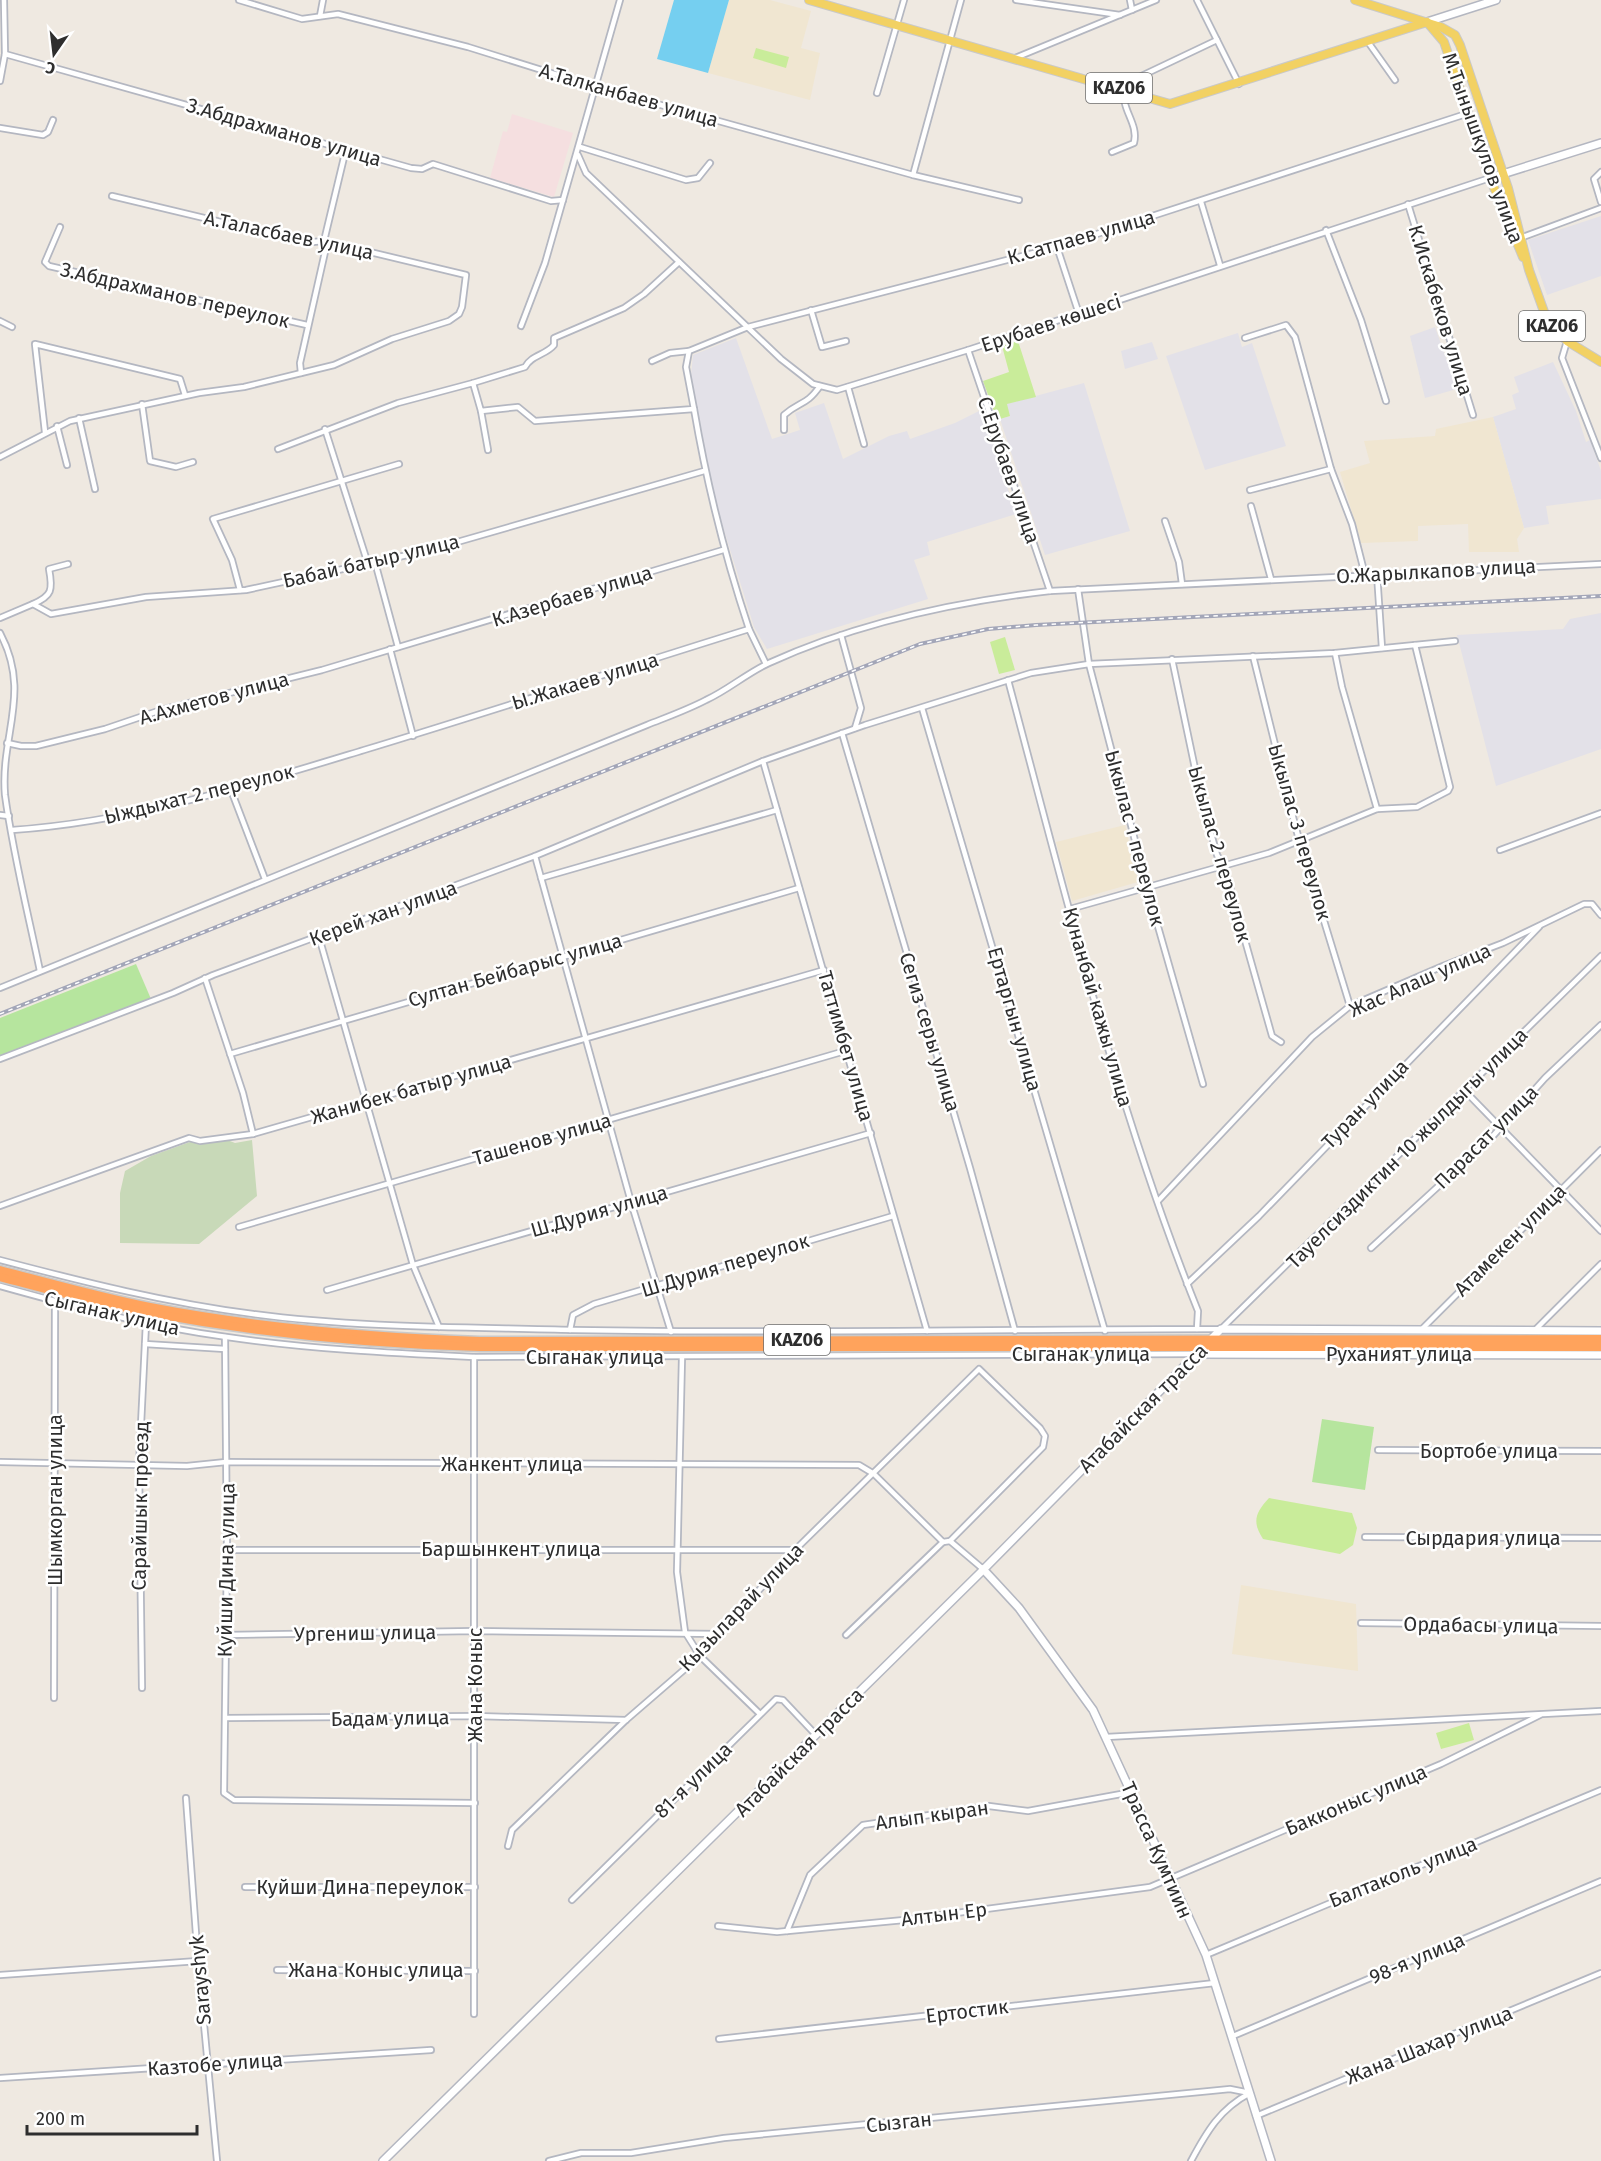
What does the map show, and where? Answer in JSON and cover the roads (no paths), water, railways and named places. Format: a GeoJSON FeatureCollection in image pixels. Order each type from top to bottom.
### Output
{"type":"FeatureCollection","features":[{"type":"Feature","properties":{"kind":"highway","name":"KАZ06"},"geometry":{"type":"LineString","coordinates":[[0,1270],[161,1309],[253,1324],[406,1339],[480,1341],[1601,1339]]}},
{"type":"Feature","properties":{"kind":"highway","name":"KАZ06"},"geometry":{"type":"LineString","coordinates":[[0,1277],[78,1297],[172,1317],[252,1330],[406,1345],[1200,1350],[1601,1347]]}},
{"type":"Feature","properties":{"kind":"main road","name":"KАZ06"},"geometry":{"type":"LineString","coordinates":[[809,0],[1170,104],[1239,84],[1427,22]]}},
{"type":"Feature","properties":{"kind":"main road","name":"KАZ06"},"geometry":{"type":"LineString","coordinates":[[1356,0],[1427,22]]}},
{"type":"Feature","properties":{"kind":"main road"},"geometry":{"type":"LineString","coordinates":[[1427,22],[1496,0]]}},
{"type":"Feature","properties":{"kind":"main road","name":"М.Тынышкулов улица"},"geometry":{"type":"LineString","coordinates":[[1427,22],[1444,42],[1470,113],[1490,178],[1529,270],[1547,320],[1566,341],[1601,362]]}},
{"type":"Feature","properties":{"kind":"main road","name":"М.Тынышкулов улица"},"geometry":{"type":"LineString","coordinates":[[1427,22],[1448,30],[1460,45],[1503,174],[1522,237],[1529,270]]}},
{"type":"Feature","properties":{"kind":"main road","name":"Ерубаев көшесі"},"geometry":{"type":"LineString","coordinates":[[1490,178],[1601,143]]}},
{"type":"Feature","properties":{"kind":"main road","name":"Руханият улица"},"geometry":{"type":"LineString","coordinates":[[1221,1329],[1601,1331]]}},
{"type":"Feature","properties":{"kind":"main road","name":"Тауелсиздиктин 10 жылдыгы улица"},"geometry":{"type":"LineString","coordinates":[[1211,1339],[1221,1329]]}},
{"type":"Feature","properties":{"kind":"main road","name":"Атабайская трасса"},"geometry":{"type":"LineString","coordinates":[[383,2161],[816,1735],[1211,1339]]}},
{"type":"Feature","properties":{"kind":"main road","name":"Руханият улица"},"geometry":{"type":"LineString","coordinates":[[1200,1350],[1601,1355]]}},
{"type":"Feature","properties":{"kind":"main road","name":"Трасса Кумтиин"},"geometry":{"type":"LineString","coordinates":[[983,1569],[1019,1608],[1093,1710],[1206,1955],[1271,2161]]}},
{"type":"Feature","properties":{"kind":"street"},"geometry":{"type":"LineString","coordinates":[[0,81],[5,54],[4,0]]}},
{"type":"Feature","properties":{"kind":"street","name":"А.Талканбаев улица"},"geometry":{"type":"LineString","coordinates":[[239,0],[302,19],[338,14],[468,47],[596,87],[913,175],[1019,200]]}},
{"type":"Feature","properties":{"kind":"street"},"geometry":{"type":"LineString","coordinates":[[320,16],[323,0]]}},
{"type":"Feature","properties":{"kind":"street"},"geometry":{"type":"LineString","coordinates":[[521,326],[545,263],[578,155],[620,0]]}},
{"type":"Feature","properties":{"kind":"street"},"geometry":{"type":"LineString","coordinates":[[877,93],[904,0]]}},
{"type":"Feature","properties":{"kind":"street"},"geometry":{"type":"LineString","coordinates":[[913,175],[961,0]]}},
{"type":"Feature","properties":{"kind":"street"},"geometry":{"type":"LineString","coordinates":[[1016,0],[1120,15]]}},
{"type":"Feature","properties":{"kind":"street"},"geometry":{"type":"LineString","coordinates":[[1130,0],[1132,10]]}},
{"type":"Feature","properties":{"kind":"street"},"geometry":{"type":"LineString","coordinates":[[1015,58],[1156,0]]}},
{"type":"Feature","properties":{"kind":"street"},"geometry":{"type":"LineString","coordinates":[[1197,0],[1239,84]]}},
{"type":"Feature","properties":{"kind":"street"},"geometry":{"type":"LineString","coordinates":[[1112,152],[1134,143],[1136,135],[1122,99],[1130,83],[1218,40]]}},
{"type":"Feature","properties":{"kind":"street"},"geometry":{"type":"LineString","coordinates":[[1368,42],[1395,80]]}},
{"type":"Feature","properties":{"kind":"street","name":"З.Абдрахманов улица"},"geometry":{"type":"LineString","coordinates":[[5,54],[411,168],[422,169],[433,165],[551,201],[563,200]]}},
{"type":"Feature","properties":{"kind":"street","name":"К.Сатпаев улица"},"geometry":{"type":"LineString","coordinates":[[652,361],[670,353],[689,351],[748,327],[1057,246],[1202,202],[1470,113]]}},
{"type":"Feature","properties":{"kind":"street"},"geometry":{"type":"LineString","coordinates":[[0,128],[43,135],[48,132],[53,120]]}},
{"type":"Feature","properties":{"kind":"street"},"geometry":{"type":"LineString","coordinates":[[580,147],[686,180],[698,178],[710,163]]}},
{"type":"Feature","properties":{"kind":"street"},"geometry":{"type":"LineString","coordinates":[[0,457],[57,426],[79,418],[185,395],[244,387],[302,373],[300,363],[325,252],[324,241],[346,149]]}},
{"type":"Feature","properties":{"kind":"street"},"geometry":{"type":"LineString","coordinates":[[578,155],[586,173],[781,359],[813,384],[820,386],[809,402],[793,407],[784,416],[784,430]]}},
{"type":"Feature","properties":{"kind":"street"},"geometry":{"type":"LineString","coordinates":[[1601,172],[1593,179],[1601,202]]}},
{"type":"Feature","properties":{"kind":"street","name":"Ерубаев көшесі"},"geometry":{"type":"LineString","coordinates":[[820,386],[837,390],[968,350],[1326,230],[1490,178]]}},
{"type":"Feature","properties":{"kind":"street","name":"А.Таласбаев улица"},"geometry":{"type":"LineString","coordinates":[[112,196],[271,234],[313,242],[324,241],[466,275],[462,307],[459,314],[449,321],[392,339],[334,365],[302,373]]}},
{"type":"Feature","properties":{"kind":"street"},"geometry":{"type":"LineString","coordinates":[[1202,202],[1220,265]]}},
{"type":"Feature","properties":{"kind":"street","name":"К.Искабеков улица"},"geometry":{"type":"LineString","coordinates":[[1408,204],[1473,415]]}},
{"type":"Feature","properties":{"kind":"street"},"geometry":{"type":"LineString","coordinates":[[1522,237],[1601,208]]}},
{"type":"Feature","properties":{"kind":"street","name":"З.Абдрахманов переулок"},"geometry":{"type":"LineString","coordinates":[[60,227],[47,254],[45,262],[49,266],[308,326]]}},
{"type":"Feature","properties":{"kind":"street"},"geometry":{"type":"LineString","coordinates":[[1326,230],[1361,320],[1386,401]]}},
{"type":"Feature","properties":{"kind":"street"},"geometry":{"type":"LineString","coordinates":[[1057,246],[1079,314]]}},
{"type":"Feature","properties":{"kind":"street"},"geometry":{"type":"LineString","coordinates":[[278,449],[325,429],[398,403],[525,367],[528,360],[550,350],[554,345],[554,338],[560,334],[624,308],[644,294],[679,261]]}},
{"type":"Feature","properties":{"kind":"street"},"geometry":{"type":"LineString","coordinates":[[811,310],[822,347],[846,341]]}},
{"type":"Feature","properties":{"kind":"street"},"geometry":{"type":"LineString","coordinates":[[0,321],[12,327]]}},
{"type":"Feature","properties":{"kind":"street"},"geometry":{"type":"LineString","coordinates":[[1245,338],[1286,325],[1295,336],[1331,469],[1352,524],[1365,575]]}},
{"type":"Feature","properties":{"kind":"street"},"geometry":{"type":"LineString","coordinates":[[1566,341],[1562,358],[1601,458]]}},
{"type":"Feature","properties":{"kind":"street"},"geometry":{"type":"LineString","coordinates":[[45,432],[35,344],[180,379],[185,395]]}},
{"type":"Feature","properties":{"kind":"street","name":"С.Ерубаев улица"},"geometry":{"type":"LineString","coordinates":[[968,350],[1050,591]]}},
{"type":"Feature","properties":{"kind":"street"},"geometry":{"type":"LineString","coordinates":[[689,351],[686,367],[704,471],[723,550],[749,629],[766,664]]}},
{"type":"Feature","properties":{"kind":"street"},"geometry":{"type":"LineString","coordinates":[[472,383],[481,411],[488,450]]}},
{"type":"Feature","properties":{"kind":"street"},"geometry":{"type":"LineString","coordinates":[[848,387],[864,444]]}},
{"type":"Feature","properties":{"kind":"street"},"geometry":{"type":"LineString","coordinates":[[142,404],[150,461],[176,467],[193,462]]}},
{"type":"Feature","properties":{"kind":"street"},"geometry":{"type":"LineString","coordinates":[[481,411],[518,406],[535,421],[694,410]]}},
{"type":"Feature","properties":{"kind":"street"},"geometry":{"type":"LineString","coordinates":[[79,418],[96,489]]}},
{"type":"Feature","properties":{"kind":"street"},"geometry":{"type":"LineString","coordinates":[[57,426],[67,465]]}},
{"type":"Feature","properties":{"kind":"street"},"geometry":{"type":"LineString","coordinates":[[325,429],[368,564]]}},
{"type":"Feature","properties":{"kind":"street"},"geometry":{"type":"LineString","coordinates":[[240,590],[232,560],[213,519],[399,464]]}},
{"type":"Feature","properties":{"kind":"street"},"geometry":{"type":"LineString","coordinates":[[1251,490],[1331,469]]}},
{"type":"Feature","properties":{"kind":"street","name":"Бабай батыр улица"},"geometry":{"type":"LineString","coordinates":[[33,604],[51,614],[146,597],[240,590],[426,551],[704,471]]}},
{"type":"Feature","properties":{"kind":"street"},"geometry":{"type":"LineString","coordinates":[[1251,506],[1271,579]]}},
{"type":"Feature","properties":{"kind":"street"},"geometry":{"type":"LineString","coordinates":[[1165,521],[1179,562],[1182,584]]}},
{"type":"Feature","properties":{"kind":"street","name":"К.Азербаев улица"},"geometry":{"type":"LineString","coordinates":[[420,640],[723,550]]}},
{"type":"Feature","properties":{"kind":"street"},"geometry":{"type":"LineString","coordinates":[[375,562],[398,646]]}},
{"type":"Feature","properties":{"kind":"street"},"geometry":{"type":"LineString","coordinates":[[0,618],[46,599],[51,590],[49,569],[68,564]]}},
{"type":"Feature","properties":{"kind":"street","name":"О.Жарылкапов улица"},"geometry":{"type":"LineString","coordinates":[[0,988],[265,879],[498,788],[706,700],[766,664],[841,635],[982,599],[1050,591],[1601,564]]}},
{"type":"Feature","properties":{"kind":"street"},"geometry":{"type":"LineString","coordinates":[[1377,574],[1382,648]]}},
{"type":"Feature","properties":{"kind":"street","name":"Ыкылас 1 переулок"},"geometry":{"type":"LineString","coordinates":[[1078,590],[1089,664],[1147,888],[1203,1084]]}},
{"type":"Feature","properties":{"kind":"street","name":"Ы.Жакаев улица"},"geometry":{"type":"LineString","coordinates":[[384,744],[749,629]]}},
{"type":"Feature","properties":{"kind":"street"},"geometry":{"type":"LineString","coordinates":[[0,633],[11,656],[15,675],[15,695],[7,743],[5,793],[40,971]]}},
{"type":"Feature","properties":{"kind":"street"},"geometry":{"type":"LineString","coordinates":[[841,635],[861,708],[855,728]]}},
{"type":"Feature","properties":{"kind":"street","name":"А.Ахметов улица"},"geometry":{"type":"LineString","coordinates":[[7,743],[36,746],[63,740],[160,710],[322,670],[420,640]]}},
{"type":"Feature","properties":{"kind":"street","name":"Керей хан улица"},"geometry":{"type":"LineString","coordinates":[[0,1059],[205,978],[535,856],[763,761],[855,728],[1008,680],[1057,667],[1089,664],[1335,653],[1455,641]]}},
{"type":"Feature","properties":{"kind":"street"},"geometry":{"type":"LineString","coordinates":[[1070,909],[1224,866],[1300,840],[1377,809],[1417,807],[1435,800],[1450,789],[1415,645]]}},
{"type":"Feature","properties":{"kind":"street"},"geometry":{"type":"LineString","coordinates":[[390,649],[413,736]]}},
{"type":"Feature","properties":{"kind":"street"},"geometry":{"type":"LineString","coordinates":[[1335,653],[1342,687],[1377,809]]}},
{"type":"Feature","properties":{"kind":"street","name":"Ыкылас 3 переулок"},"geometry":{"type":"LineString","coordinates":[[1252,656],[1300,840],[1350,1006]]}},
{"type":"Feature","properties":{"kind":"street","name":"Ыкылас 2 переулок"},"geometry":{"type":"LineString","coordinates":[[1172,659],[1201,797],[1216,855],[1224,866],[1272,1036],[1281,1042]]}},
{"type":"Feature","properties":{"kind":"street","name":"Кунанбай кажы улица"},"geometry":{"type":"LineString","coordinates":[[1008,680],[1130,1121],[1198,1311],[1197,1329]]}},
{"type":"Feature","properties":{"kind":"street","name":"Ертаргын улица"},"geometry":{"type":"LineString","coordinates":[[922,708],[1105,1331]]}},
{"type":"Feature","properties":{"kind":"street","name":"Сегиз серы улица"},"geometry":{"type":"LineString","coordinates":[[842,733],[970,1168],[1015,1331]]}},
{"type":"Feature","properties":{"kind":"street","name":"Ыждыхат 2 переулок"},"geometry":{"type":"LineString","coordinates":[[12,830],[65,826],[231,790],[384,744]]}},
{"type":"Feature","properties":{"kind":"street","name":"Таттимбет улица"},"geometry":{"type":"LineString","coordinates":[[763,761],[824,970],[844,1051],[871,1133],[927,1331]]}},
{"type":"Feature","properties":{"kind":"street"},"geometry":{"type":"LineString","coordinates":[[231,790],[265,879]]}},
{"type":"Feature","properties":{"kind":"street"},"geometry":{"type":"LineString","coordinates":[[541,878],[777,810]]}},
{"type":"Feature","properties":{"kind":"street"},"geometry":{"type":"LineString","coordinates":[[1500,850],[1601,813]]}},
{"type":"Feature","properties":{"kind":"street"},"geometry":{"type":"LineString","coordinates":[[0,815],[9,816]]}},
{"type":"Feature","properties":{"kind":"street"},"geometry":{"type":"LineString","coordinates":[[535,856],[631,1202],[671,1332]]}},
{"type":"Feature","properties":{"kind":"street","name":"Султан Бейбарыс улица"},"geometry":{"type":"LineString","coordinates":[[230,1054],[799,888]]}},
{"type":"Feature","properties":{"kind":"street","name":"Жас Алаш улица"},"geometry":{"type":"LineString","coordinates":[[1158,1201],[1312,1037],[1350,1006],[1503,943],[1589,903],[1601,915]]}},
{"type":"Feature","properties":{"kind":"street","name":"Туран улица"},"geometry":{"type":"LineString","coordinates":[[1187,1284],[1259,1216],[1542,924]]}},
{"type":"Feature","properties":{"kind":"street"},"geometry":{"type":"LineString","coordinates":[[318,937],[344,1020],[413,1265],[439,1327]]}},
{"type":"Feature","properties":{"kind":"street","name":"Тауелсиздиктин 10 жылдыгы улица"},"geometry":{"type":"LineString","coordinates":[[1221,1329],[1601,956]]}},
{"type":"Feature","properties":{"kind":"street","name":"Жанибек батыр улица"},"geometry":{"type":"LineString","coordinates":[[0,1206],[189,1138],[200,1141],[253,1134],[824,970]]}},
{"type":"Feature","properties":{"kind":"street"},"geometry":{"type":"LineString","coordinates":[[205,978],[253,1134]]}},
{"type":"Feature","properties":{"kind":"street","name":"Парасат улица"},"geometry":{"type":"LineString","coordinates":[[1371,1248],[1500,1127],[1545,1078],[1601,1025]]}},
{"type":"Feature","properties":{"kind":"street","name":"Ташенов улица"},"geometry":{"type":"LineString","coordinates":[[239,1227],[844,1051]]}},
{"type":"Feature","properties":{"kind":"street"},"geometry":{"type":"LineString","coordinates":[[1465,1091],[1562,1188],[1601,1232]]}},
{"type":"Feature","properties":{"kind":"street","name":"Ш.Дурия улица"},"geometry":{"type":"LineString","coordinates":[[327,1290],[871,1133]]}},
{"type":"Feature","properties":{"kind":"street","name":"Атамекен улица"},"geometry":{"type":"LineString","coordinates":[[1420,1331],[1601,1150]]}},
{"type":"Feature","properties":{"kind":"street","name":"Ш.Дурия переулок"},"geometry":{"type":"LineString","coordinates":[[570,1330],[573,1315],[581,1309],[831,1232],[893,1216]]}},
{"type":"Feature","properties":{"kind":"street"},"geometry":{"type":"LineString","coordinates":[[0,1260],[104,1287],[254,1314],[346,1323],[671,1332],[1221,1329]]}},
{"type":"Feature","properties":{"kind":"street"},"geometry":{"type":"LineString","coordinates":[[1533,1331],[1601,1264]]}},
{"type":"Feature","properties":{"kind":"street","name":"Сыганак улица"},"geometry":{"type":"LineString","coordinates":[[0,1286],[55,1302],[146,1323],[225,1337],[356,1351],[474,1357],[1200,1350]]}},
{"type":"Feature","properties":{"kind":"street","name":"Шымкорган улица"},"geometry":{"type":"LineString","coordinates":[[54,1698],[55,1302]]}},
{"type":"Feature","properties":{"kind":"street","name":"Сарайшык проезд"},"geometry":{"type":"LineString","coordinates":[[142,1688],[139,1465],[146,1323]]}},
{"type":"Feature","properties":{"kind":"street","name":"Куйши Дина улица"},"geometry":{"type":"LineString","coordinates":[[225,1337],[227,1550],[224,1793],[231,1800],[475,1803]]}},
{"type":"Feature","properties":{"kind":"street"},"geometry":{"type":"LineString","coordinates":[[145,1344],[225,1349]]}},
{"type":"Feature","properties":{"kind":"street"},"geometry":{"type":"LineString","coordinates":[[682,1356],[677,1572],[685,1632],[700,1656],[760,1714]]}},
{"type":"Feature","properties":{"kind":"street","name":"Жана Коныс"},"geometry":{"type":"LineString","coordinates":[[474,1357],[476,1716],[474,2014]]}},
{"type":"Feature","properties":{"kind":"street","name":"Кызыларай улица"},"geometry":{"type":"LineString","coordinates":[[508,1846],[512,1830],[626,1720],[700,1656],[795,1550],[979,1369],[1040,1428],[1045,1436],[1043,1447],[950,1541]]}},
{"type":"Feature","properties":{"kind":"street","name":"Бортобе улица"},"geometry":{"type":"LineString","coordinates":[[1378,1450],[1601,1451]]}},
{"type":"Feature","properties":{"kind":"street","name":"Жанкент улица"},"geometry":{"type":"LineString","coordinates":[[0,1462],[187,1466],[226,1462],[859,1465],[874,1474],[943,1542]]}},
{"type":"Feature","properties":{"kind":"street","name":"Сырдария улица"},"geometry":{"type":"LineString","coordinates":[[1365,1537],[1601,1538]]}},
{"type":"Feature","properties":{"kind":"street"},"geometry":{"type":"LineString","coordinates":[[846,1635],[943,1542],[950,1541],[983,1569]]}},
{"type":"Feature","properties":{"kind":"street","name":"Баршынкент улица"},"geometry":{"type":"LineString","coordinates":[[227,1550],[474,1548],[795,1550]]}},
{"type":"Feature","properties":{"kind":"street","name":"Ордабасы улица"},"geometry":{"type":"LineString","coordinates":[[1361,1623],[1601,1626]]}},
{"type":"Feature","properties":{"kind":"street","name":"Ургениш улица"},"geometry":{"type":"LineString","coordinates":[[226,1635],[475,1630],[720,1634]]}},
{"type":"Feature","properties":{"kind":"street","name":"81-я улица"},"geometry":{"type":"LineString","coordinates":[[572,1900],[776,1699],[783,1701],[816,1735]]}},
{"type":"Feature","properties":{"kind":"street"},"geometry":{"type":"LineString","coordinates":[[1106,1737],[1601,1711]]}},
{"type":"Feature","properties":{"kind":"street","name":"Бакконыс улица"},"geometry":{"type":"LineString","coordinates":[[1169,1879],[1441,1764],[1540,1715]]}},
{"type":"Feature","properties":{"kind":"street","name":"Бадам улица"},"geometry":{"type":"LineString","coordinates":[[226,1718],[476,1716],[626,1720]]}},
{"type":"Feature","properties":{"kind":"street","name":"Балтаколь улица"},"geometry":{"type":"LineString","coordinates":[[1206,1955],[1601,1790]]}},
{"type":"Feature","properties":{"kind":"street","name":"Алып кыран"},"geometry":{"type":"LineString","coordinates":[[787,1931],[810,1875],[863,1825],[989,1806],[1028,1811],[1132,1792]]}},
{"type":"Feature","properties":{"kind":"street","name":"Sarayshyk"},"geometry":{"type":"LineString","coordinates":[[186,1798],[198,1961],[217,2161]]}},
{"type":"Feature","properties":{"kind":"street","name":"Алтын Ер"},"geometry":{"type":"LineString","coordinates":[[718,1926],[787,1931],[904,1920],[1138,1889],[1169,1879]]}},
{"type":"Feature","properties":{"kind":"street","name":"98-я улица"},"geometry":{"type":"LineString","coordinates":[[1233,2036],[1601,1881]]}},
{"type":"Feature","properties":{"kind":"street","name":"Куйши Дина переулок"},"geometry":{"type":"LineString","coordinates":[[245,1887],[475,1887]]}},
{"type":"Feature","properties":{"kind":"street"},"geometry":{"type":"LineString","coordinates":[[0,1974],[198,1961]]}},
{"type":"Feature","properties":{"kind":"street","name":"Жана Коныс улица"},"geometry":{"type":"LineString","coordinates":[[277,1970],[475,1971]]}},
{"type":"Feature","properties":{"kind":"street","name":"Жана Шахар улица"},"geometry":{"type":"LineString","coordinates":[[1256,2116],[1601,1973]]}},
{"type":"Feature","properties":{"kind":"street","name":"Ертостик"},"geometry":{"type":"LineString","coordinates":[[719,2039],[1215,1983]]}},
{"type":"Feature","properties":{"kind":"street","name":"Казтобе улица"},"geometry":{"type":"LineString","coordinates":[[0,2078],[431,2050]]}},
{"type":"Feature","properties":{"kind":"street","name":"Сызган"},"geometry":{"type":"LineString","coordinates":[[549,2161],[581,2153],[631,2153],[724,2138],[1230,2089],[1250,2093]]}},
{"type":"Feature","properties":{"kind":"street"},"geometry":{"type":"LineString","coordinates":[[1191,2161],[1215,2118],[1231,2103],[1250,2093]]}},
{"type":"Feature","properties":{"kind":"water"},"geometry":{"type":"Polygon","coordinates":[[[674,0],[729,0],[708,73],[657,59],[674,0]]]}},
{"type":"Feature","properties":{"kind":"railway"},"geometry":{"type":"LineString","coordinates":[[0,1014],[920,644],[988,629],[1036,625],[1601,596]]}}]}
